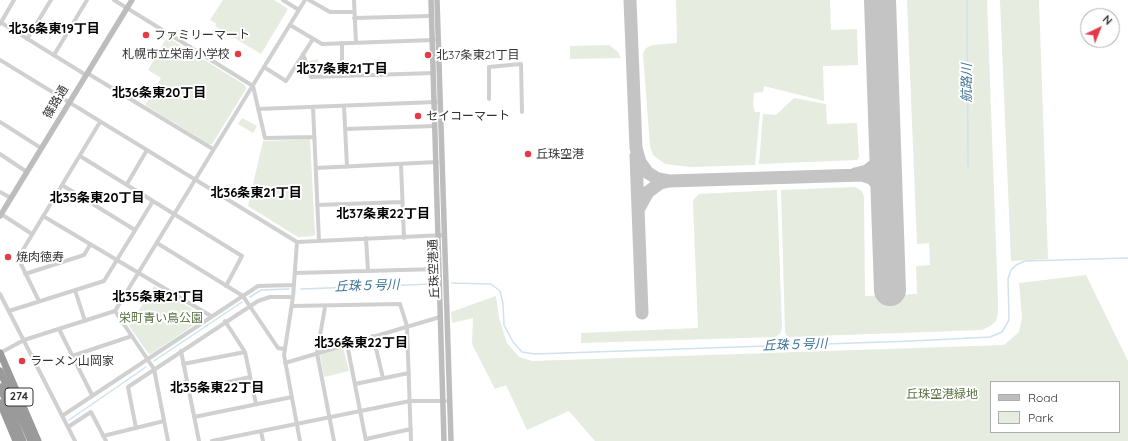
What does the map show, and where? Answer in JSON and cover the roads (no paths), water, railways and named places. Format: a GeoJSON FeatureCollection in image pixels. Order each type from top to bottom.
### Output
{"type":"FeatureCollection","features":[{"type":"Feature","properties":{"kind":"highway","name":"274"},"geometry":{"type":"LineString","coordinates":[[0,353],[38,441]]}},
{"type":"Feature","properties":{"kind":"highway"},"geometry":{"type":"LineString","coordinates":[[0,371],[31,441]]}},
{"type":"Feature","properties":{"kind":"highway"},"geometry":{"type":"LineString","coordinates":[[0,387],[23,441]]}},
{"type":"Feature","properties":{"kind":"highway","name":"274"},"geometry":{"type":"LineString","coordinates":[[0,403],[16,441]]}},
{"type":"Feature","properties":{"kind":"main road","name":"篠路通"},"geometry":{"type":"LineString","coordinates":[[1,215],[132,0]]}},
{"type":"Feature","properties":{"kind":"main road","name":"丘珠空港通"},"geometry":{"type":"LineString","coordinates":[[431,0],[431,16],[435,40],[441,236],[451,441]]}},
{"type":"Feature","properties":{"kind":"main road","name":"丘珠空港通"},"geometry":{"type":"LineString","coordinates":[[437,0],[433,73],[437,102],[435,126],[439,162]]}},
{"type":"Feature","properties":{"kind":"main road","name":"丘珠空港通"},"geometry":{"type":"LineString","coordinates":[[441,236],[438,269],[444,441]]}},
{"type":"Feature","properties":{"kind":"street"},"geometry":{"type":"LineString","coordinates":[[14,0],[0,23],[213,149]]}},
{"type":"Feature","properties":{"kind":"street"},"geometry":{"type":"LineString","coordinates":[[27,39],[51,0]]}},
{"type":"Feature","properties":{"kind":"street"},"geometry":{"type":"LineString","coordinates":[[54,55],[87,0]]}},
{"type":"Feature","properties":{"kind":"street"},"geometry":{"type":"LineString","coordinates":[[114,0],[252,86],[265,138],[314,137]]}},
{"type":"Feature","properties":{"kind":"street"},"geometry":{"type":"LineString","coordinates":[[283,0],[299,10]]}},
{"type":"Feature","properties":{"kind":"street"},"geometry":{"type":"LineString","coordinates":[[0,353],[24,340],[115,311],[305,0]]}},
{"type":"Feature","properties":{"kind":"street"},"geometry":{"type":"LineString","coordinates":[[309,0],[330,12],[354,12]]}},
{"type":"Feature","properties":{"kind":"street"},"geometry":{"type":"LineString","coordinates":[[354,0],[356,43]]}},
{"type":"Feature","properties":{"kind":"street"},"geometry":{"type":"LineString","coordinates":[[354,18],[431,16]]}},
{"type":"Feature","properties":{"kind":"street"},"geometry":{"type":"LineString","coordinates":[[290,25],[322,44],[435,40]]}},
{"type":"Feature","properties":{"kind":"street"},"geometry":{"type":"LineString","coordinates":[[264,67],[286,81],[313,39]]}},
{"type":"Feature","properties":{"kind":"street"},"geometry":{"type":"LineString","coordinates":[[342,43],[342,76]]}},
{"type":"Feature","properties":{"kind":"street"},"geometry":{"type":"LineString","coordinates":[[303,54],[311,77],[433,73]]}},
{"type":"Feature","properties":{"kind":"street"},"geometry":{"type":"LineString","coordinates":[[0,60],[297,242],[441,236]]}},
{"type":"Feature","properties":{"kind":"street"},"geometry":{"type":"LineString","coordinates":[[489,99],[489,67],[521,64],[522,112]]}},
{"type":"Feature","properties":{"kind":"street"},"geometry":{"type":"LineString","coordinates":[[258,109],[437,102]]}},
{"type":"Feature","properties":{"kind":"street"},"geometry":{"type":"LineString","coordinates":[[344,106],[347,167]]}},
{"type":"Feature","properties":{"kind":"street"},"geometry":{"type":"LineString","coordinates":[[313,107],[319,241]]}},
{"type":"Feature","properties":{"kind":"street"},"geometry":{"type":"LineString","coordinates":[[0,122],[41,148]]}},
{"type":"Feature","properties":{"kind":"street"},"geometry":{"type":"LineString","coordinates":[[39,302],[18,258],[100,122]]}},
{"type":"Feature","properties":{"kind":"street"},"geometry":{"type":"LineString","coordinates":[[346,129],[435,126]]}},
{"type":"Feature","properties":{"kind":"street"},"geometry":{"type":"LineString","coordinates":[[127,184],[147,150]]}},
{"type":"Feature","properties":{"kind":"street"},"geometry":{"type":"LineString","coordinates":[[0,154],[27,172]]}},
{"type":"Feature","properties":{"kind":"street"},"geometry":{"type":"LineString","coordinates":[[80,156],[242,256],[226,286]]}},
{"type":"Feature","properties":{"kind":"street"},"geometry":{"type":"LineString","coordinates":[[316,168],[439,162]]}},
{"type":"Feature","properties":{"kind":"street"},"geometry":{"type":"LineString","coordinates":[[401,165],[404,238]]}},
{"type":"Feature","properties":{"kind":"street"},"geometry":{"type":"LineString","coordinates":[[62,185],[135,230]]}},
{"type":"Feature","properties":{"kind":"street"},"geometry":{"type":"LineString","coordinates":[[0,192],[11,198]]}},
{"type":"Feature","properties":{"kind":"street"},"geometry":{"type":"LineString","coordinates":[[9,311],[104,281],[153,201]]}},
{"type":"Feature","properties":{"kind":"street"},"geometry":{"type":"LineString","coordinates":[[317,205],[402,202]]}},
{"type":"Feature","properties":{"kind":"street"},"geometry":{"type":"LineString","coordinates":[[1,215],[32,234]]}},
{"type":"Feature","properties":{"kind":"street"},"geometry":{"type":"LineString","coordinates":[[43,216],[138,274],[211,316]]}},
{"type":"Feature","properties":{"kind":"street"},"geometry":{"type":"LineString","coordinates":[[366,238],[368,271]]}},
{"type":"Feature","properties":{"kind":"street"},"geometry":{"type":"LineString","coordinates":[[297,242],[292,306],[284,349],[285,363],[300,441]]}},
{"type":"Feature","properties":{"kind":"street"},"geometry":{"type":"LineString","coordinates":[[157,243],[243,296],[278,348],[284,349]]}},
{"type":"Feature","properties":{"kind":"street"},"geometry":{"type":"LineString","coordinates":[[26,274],[84,255],[90,245]]}},
{"type":"Feature","properties":{"kind":"street"},"geometry":{"type":"LineString","coordinates":[[295,273],[438,269]]}},
{"type":"Feature","properties":{"kind":"street"},"geometry":{"type":"LineString","coordinates":[[62,416],[258,286],[294,285]]}},
{"type":"Feature","properties":{"kind":"street"},"geometry":{"type":"LineString","coordinates":[[75,290],[85,321]]}},
{"type":"Feature","properties":{"kind":"street"},"geometry":{"type":"LineString","coordinates":[[0,294],[75,441]]}},
{"type":"Feature","properties":{"kind":"street"},"geometry":{"type":"LineString","coordinates":[[136,428],[128,387],[225,321],[258,301],[270,297],[293,297]]}},
{"type":"Feature","properties":{"kind":"street"},"geometry":{"type":"LineString","coordinates":[[292,306],[325,307],[400,304],[406,326],[411,441]]}},
{"type":"Feature","properties":{"kind":"street"},"geometry":{"type":"LineString","coordinates":[[325,307],[317,353],[334,441]]}},
{"type":"Feature","properties":{"kind":"street"},"geometry":{"type":"LineString","coordinates":[[115,311],[154,369],[168,441]]}},
{"type":"Feature","properties":{"kind":"street"},"geometry":{"type":"LineString","coordinates":[[285,363],[440,317]]}},
{"type":"Feature","properties":{"kind":"street"},"geometry":{"type":"LineString","coordinates":[[225,321],[245,352],[256,404]]}},
{"type":"Feature","properties":{"kind":"street"},"geometry":{"type":"LineString","coordinates":[[59,329],[92,395]]}},
{"type":"Feature","properties":{"kind":"street"},"geometry":{"type":"LineString","coordinates":[[72,356],[132,336]]}},
{"type":"Feature","properties":{"kind":"street"},"geometry":{"type":"LineString","coordinates":[[372,336],[383,378]]}},
{"type":"Feature","properties":{"kind":"street"},"geometry":{"type":"LineString","coordinates":[[347,344],[366,440],[411,429]]}},
{"type":"Feature","properties":{"kind":"street"},"geometry":{"type":"LineString","coordinates":[[180,351],[200,441]]}},
{"type":"Feature","properties":{"kind":"street"},"geometry":{"type":"LineString","coordinates":[[183,364],[245,352]]}},
{"type":"Feature","properties":{"kind":"street"},"geometry":{"type":"LineString","coordinates":[[355,384],[409,373]]}},
{"type":"Feature","properties":{"kind":"street"},"geometry":{"type":"LineString","coordinates":[[189,391],[250,377]]}},
{"type":"Feature","properties":{"kind":"street"},"geometry":{"type":"LineString","coordinates":[[194,417],[292,397]]}},
{"type":"Feature","properties":{"kind":"street"},"geometry":{"type":"LineString","coordinates":[[212,441],[231,439],[261,431],[410,401],[449,400]]}},
{"type":"Feature","properties":{"kind":"street"},"geometry":{"type":"LineString","coordinates":[[68,427],[91,412],[106,441]]}},
{"type":"Feature","properties":{"kind":"street"},"geometry":{"type":"LineString","coordinates":[[103,436],[164,421]]}},
{"type":"Feature","properties":{"kind":"street"},"geometry":{"type":"LineString","coordinates":[[261,431],[263,441]]}},
{"type":"Feature","properties":{"kind":"waterway","name":"航路川"},"geometry":{"type":"LineString","coordinates":[[967,0],[968,166]]}},
{"type":"Feature","properties":{"kind":"waterway","name":"丘珠５号川"},"geometry":{"type":"LineString","coordinates":[[452,283],[491,284],[500,291],[503,303],[504,325],[513,342],[522,352],[535,354],[912,341],[990,337],[1002,332],[1009,320],[1008,279],[1011,270],[1016,265],[1025,261],[1128,258]]}},
{"type":"Feature","properties":{"kind":"waterway","name":"丘珠５号川"},"geometry":{"type":"LineString","coordinates":[[301,289],[433,284]]}},
{"type":"Feature","properties":{"kind":"waterway","name":"丘珠５号川"},"geometry":{"type":"LineString","coordinates":[[250,297],[261,290],[289,289]]}},
{"type":"Feature","properties":{"kind":"waterway","name":"丘珠５号川"},"geometry":{"type":"LineString","coordinates":[[154,361],[242,302]]}},
{"type":"Feature","properties":{"kind":"waterway","name":"丘珠５号川"},"geometry":{"type":"LineString","coordinates":[[69,420],[146,367]]}},
{"type":"Feature","properties":{"kind":"place","name":"ファミリーマート"},"geometry":{"type":"Point","coordinates":[146,35]}},
{"type":"Feature","properties":{"kind":"place","name":"札幌市立栄南小学校"},"geometry":{"type":"Point","coordinates":[238,54]}},
{"type":"Feature","properties":{"kind":"place","name":"北37条東21丁目"},"geometry":{"type":"Point","coordinates":[428,55]}},
{"type":"Feature","properties":{"kind":"place","name":"セイコーマート"},"geometry":{"type":"Point","coordinates":[418,116]}},
{"type":"Feature","properties":{"kind":"place","name":"丘珠空港"},"geometry":{"type":"Point","coordinates":[528,154]}},
{"type":"Feature","properties":{"kind":"place","name":"焼肉徳寿"},"geometry":{"type":"Point","coordinates":[8,257]}},
{"type":"Feature","properties":{"kind":"place","name":"ラーメン山岡家"},"geometry":{"type":"Point","coordinates":[22,361]}},
{"type":"Feature","properties":{"kind":"district","name":"北36条東19丁目"},"geometry":{"type":"Point","coordinates":[54,29]}},
{"type":"Feature","properties":{"kind":"district","name":"北37条東21丁目"},"geometry":{"type":"Point","coordinates":[342,69]}},
{"type":"Feature","properties":{"kind":"district","name":"北36条東20丁目"},"geometry":{"type":"Point","coordinates":[159,93]}},
{"type":"Feature","properties":{"kind":"district","name":"北36条東21丁目"},"geometry":{"type":"Point","coordinates":[256,193]}},
{"type":"Feature","properties":{"kind":"district","name":"北35条東20丁目"},"geometry":{"type":"Point","coordinates":[97,198]}},
{"type":"Feature","properties":{"kind":"district","name":"北37条東22丁目"},"geometry":{"type":"Point","coordinates":[383,214]}},
{"type":"Feature","properties":{"kind":"district","name":"北35条東21丁目"},"geometry":{"type":"Point","coordinates":[158,297]}},
{"type":"Feature","properties":{"kind":"district","name":"北36条東22丁目"},"geometry":{"type":"Point","coordinates":[361,343]}},
{"type":"Feature","properties":{"kind":"district","name":"北35条東22丁目"},"geometry":{"type":"Point","coordinates":[217,388]}},
{"type":"Feature","properties":{"kind":"park label","name":"栄町青い鳥公園"},"geometry":{"type":"Point","coordinates":[161,318]}},
{"type":"Feature","properties":{"kind":"park label","name":"丘珠空港緑地"},"geometry":{"type":"Point","coordinates":[942,394]}}]}
